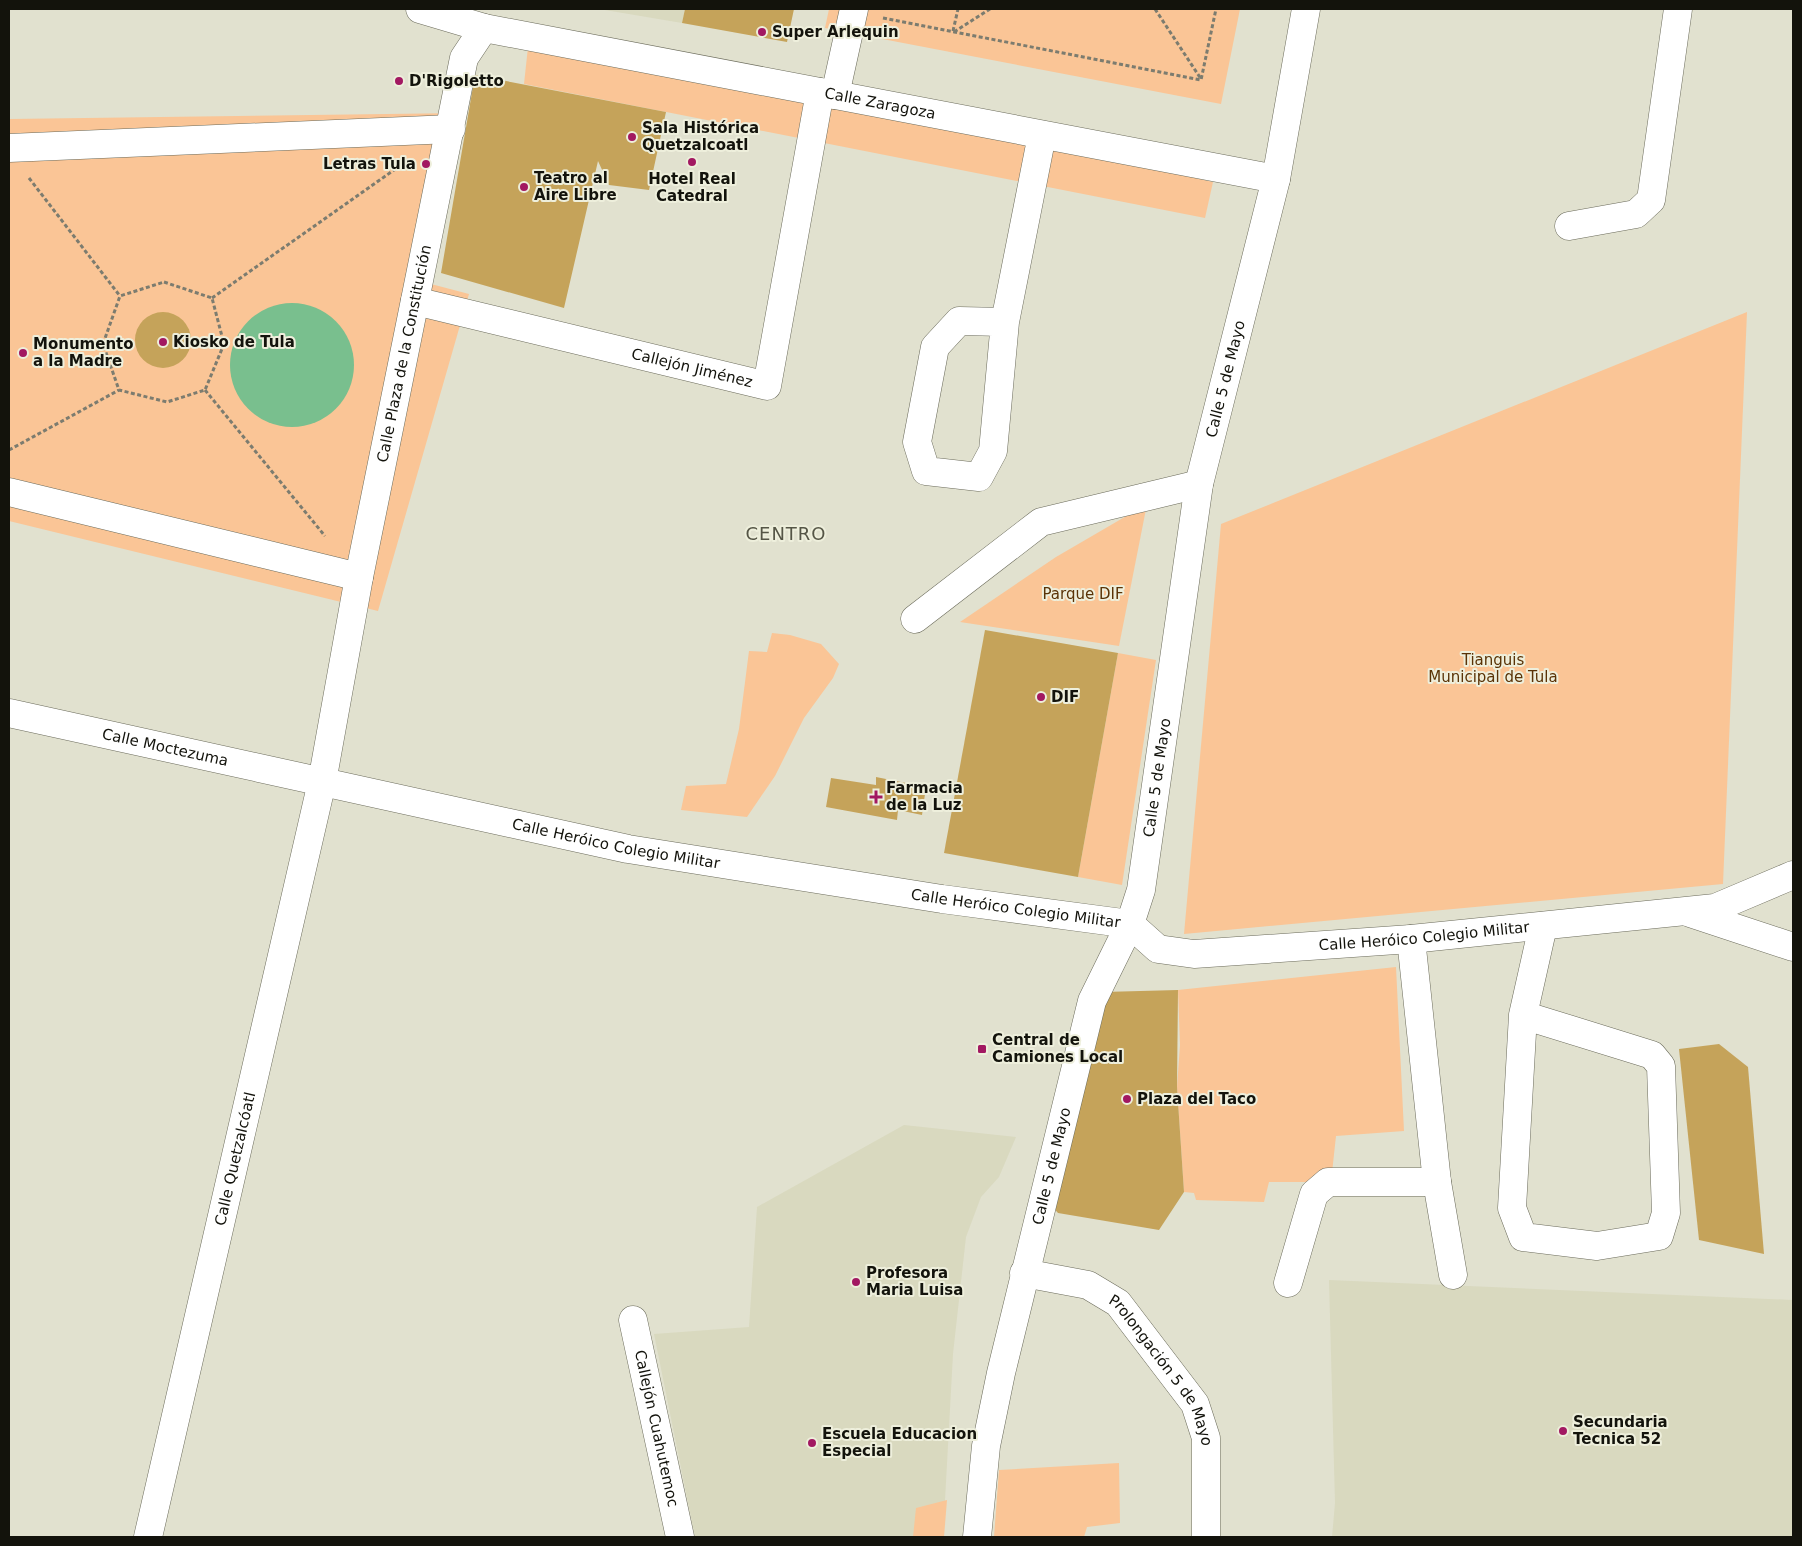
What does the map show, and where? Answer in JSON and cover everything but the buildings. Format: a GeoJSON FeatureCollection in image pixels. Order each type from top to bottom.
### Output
{"type":"FeatureCollection","features":[{"type":"Feature","properties":{"kind":"street","name":"Calle Zaragoza"},"geometry":{"type":"LineString","coordinates":[[420,9],[486,18],[828,94],[1276,180]]}},
{"type":"Feature","properties":{"kind":"street","name":"Calle 5 de Mayo"},"geometry":{"type":"LineString","coordinates":[[976,1537],[986,1446],[1024,1273],[1092,1001],[1130,924],[1141,890],[1199,484],[1276,180],[1306,9]]}},
{"type":"Feature","properties":{"kind":"street"},"geometry":{"type":"LineString","coordinates":[[1569,226],[1636,214],[1651,200],[1678,9]]}},
{"type":"Feature","properties":{"kind":"street","name":"Callejón Jiménez"},"geometry":{"type":"LineString","coordinates":[[415,301],[767,386],[828,94],[867,13]]}},
{"type":"Feature","properties":{"kind":"street","name":"Calle Plaza de la Constitución"},"geometry":{"type":"LineString","coordinates":[[322,782],[359,577],[464,58],[486,18]]}},
{"type":"Feature","properties":{"kind":"street"},"geometry":{"type":"LineString","coordinates":[[9,148],[451,129]]}},
{"type":"Feature","properties":{"kind":"street"},"geometry":{"type":"LineString","coordinates":[[1005,322],[959,321],[935,347],[917,442],[926,472],[979,477],[993,451],[1005,322],[1042,135]]}},
{"type":"Feature","properties":{"kind":"street"},"geometry":{"type":"LineString","coordinates":[[915,619],[1041,522],[1199,484]]}},
{"type":"Feature","properties":{"kind":"street"},"geometry":{"type":"LineString","coordinates":[[9,492],[359,577]]}},
{"type":"Feature","properties":{"kind":"street","name":"Calle Moctezuma"},"geometry":{"type":"LineString","coordinates":[[9,713],[322,782]]}},
{"type":"Feature","properties":{"kind":"street","name":"Calle Heróico Colegio Militar"},"geometry":{"type":"LineString","coordinates":[[322,782],[628,849],[942,899],[1130,924],[1158,949],[1194,954],[1411,939],[1715,908],[1793,876]]}},
{"type":"Feature","properties":{"kind":"street","name":"Calle Quetzalcóatl"},"geometry":{"type":"LineString","coordinates":[[148,1537],[322,782]]}},
{"type":"Feature","properties":{"kind":"street"},"geometry":{"type":"LineString","coordinates":[[1684,911],[1793,947]]}},
{"type":"Feature","properties":{"kind":"street"},"geometry":{"type":"LineString","coordinates":[[1523,1015],[1652,1055],[1662,1066],[1666,1213],[1659,1236],[1596,1246],[1523,1237],[1512,1208],[1523,1015],[1543,926]]}},
{"type":"Feature","properties":{"kind":"street"},"geometry":{"type":"LineString","coordinates":[[1411,939],[1437,1182],[1452,1275]]}},
{"type":"Feature","properties":{"kind":"street"},"geometry":{"type":"LineString","coordinates":[[1288,1283],[1314,1194],[1328,1182],[1437,1182]]}},
{"type":"Feature","properties":{"kind":"street","name":"Prolongación 5 de Mayo"},"geometry":{"type":"LineString","coordinates":[[1024,1273],[1088,1285],[1118,1303],[1195,1404],[1206,1438],[1206,1537]]}},
{"type":"Feature","properties":{"kind":"street","name":"Callejón Cuahutemoc"},"geometry":{"type":"LineString","coordinates":[[633,1320],[680,1537]]}},
{"type":"Feature","properties":{"kind":"path"},"geometry":{"type":"LineString","coordinates":[[953,32],[958,9]]}},
{"type":"Feature","properties":{"kind":"path"},"geometry":{"type":"LineString","coordinates":[[953,32],[990,9]]}},
{"type":"Feature","properties":{"kind":"path"},"geometry":{"type":"LineString","coordinates":[[1154,9],[1201,80]]}},
{"type":"Feature","properties":{"kind":"path"},"geometry":{"type":"LineString","coordinates":[[1201,80],[1216,9]]}},
{"type":"Feature","properties":{"kind":"path"},"geometry":{"type":"LineString","coordinates":[[867,13],[953,32],[1201,80]]}},
{"type":"Feature","properties":{"kind":"path"},"geometry":{"type":"LineString","coordinates":[[212,298],[411,158]]}},
{"type":"Feature","properties":{"kind":"path"},"geometry":{"type":"LineString","coordinates":[[26,175],[120,296]]}},
{"type":"Feature","properties":{"kind":"path"},"geometry":{"type":"LineString","coordinates":[[120,296],[164,282],[212,298]]}},
{"type":"Feature","properties":{"kind":"path"},"geometry":{"type":"LineString","coordinates":[[119,390],[103,344],[120,296]]}},
{"type":"Feature","properties":{"kind":"path"},"geometry":{"type":"LineString","coordinates":[[205,390],[224,344],[212,298]]}},
{"type":"Feature","properties":{"kind":"path"},"geometry":{"type":"LineString","coordinates":[[9,450],[119,390],[167,402],[205,390]]}},
{"type":"Feature","properties":{"kind":"path"},"geometry":{"type":"LineString","coordinates":[[205,390],[328,539]]}},
{"type":"Feature","properties":{"kind":"shaded area"},"geometry":{"type":"Polygon","coordinates":[[[599,9],[685,9],[682,23],[599,9]]]}},
{"type":"Feature","properties":{"kind":"shaded area"},"geometry":{"type":"Polygon","coordinates":[[[292,303],[316,308],[336,321],[349,341],[354,365],[349,389],[336,409],[316,422],[292,427],[268,422],[248,409],[235,389],[230,365],[235,341],[248,321],[268,308],[292,303]]]}},
{"type":"Feature","properties":{"kind":"shaded area"},"geometry":{"type":"Polygon","coordinates":[[[904,1125],[1016,1137],[999,1177],[981,1197],[966,1237],[953,1354],[943,1537],[695,1537],[654,1334],[749,1327],[757,1207],[904,1125]]]}},
{"type":"Feature","properties":{"kind":"shaded area","name":"Secundaria Tecnica 52"},"geometry":{"type":"Polygon","coordinates":[[[1329,1280],[1793,1300],[1793,1537],[1332,1537],[1335,1503],[1329,1280]]]}},
{"type":"Feature","properties":{"kind":"green space"},"geometry":{"type":"Polygon","coordinates":[[[829,9],[1240,9],[1221,104],[825,28],[829,9]]]}},
{"type":"Feature","properties":{"kind":"green space"},"geometry":{"type":"Polygon","coordinates":[[[528,47],[1022,139],[1213,182],[1205,218],[524,84],[528,47]]]}},
{"type":"Feature","properties":{"kind":"green space"},"geometry":{"type":"Polygon","coordinates":[[[462,113],[431,284],[469,294],[378,611],[9,521],[9,119],[462,113]]]}},
{"type":"Feature","properties":{"kind":"green space","name":"Tianguis Municipal de Tula"},"geometry":{"type":"Polygon","coordinates":[[[1747,312],[1723,884],[1184,934],[1221,524],[1747,312]]]}},
{"type":"Feature","properties":{"kind":"green space","name":"Parque DIF"},"geometry":{"type":"Polygon","coordinates":[[[1147,504],[1119,646],[960,622],[1056,557],[1147,504]]]}},
{"type":"Feature","properties":{"kind":"green space"},"geometry":{"type":"Polygon","coordinates":[[[772,633],[790,635],[821,644],[839,664],[833,678],[804,718],[775,776],[747,817],[681,810],[686,786],[726,784],[739,729],[749,651],[767,652],[772,633]]]}},
{"type":"Feature","properties":{"kind":"green space"},"geometry":{"type":"Polygon","coordinates":[[[1118,653],[1156,660],[1122,885],[1078,877],[1118,653]]]}},
{"type":"Feature","properties":{"kind":"green space"},"geometry":{"type":"Polygon","coordinates":[[[1396,967],[1404,1131],[1336,1136],[1331,1182],[1269,1182],[1264,1202],[1196,1200],[1194,1193],[1184,1192],[1177,1087],[1180,1045],[1178,990],[1396,967]]]}},
{"type":"Feature","properties":{"kind":"green space"},"geometry":{"type":"Polygon","coordinates":[[[1119,1463],[1120,1523],[1087,1527],[1084,1537],[994,1537],[999,1470],[1119,1463]]]}},
{"type":"Feature","properties":{"kind":"green space"},"geometry":{"type":"Polygon","coordinates":[[[947,1500],[944,1537],[913,1537],[916,1508],[947,1500]]]}},
{"type":"Feature","properties":{"kind":"place","name":"Super Arlequin"},"geometry":{"type":"Point","coordinates":[762,32]}},
{"type":"Feature","properties":{"kind":"place","name":"D'Rigoletto"},"geometry":{"type":"Point","coordinates":[399,81]}},
{"type":"Feature","properties":{"kind":"place","name":"Sala Histórica Quetzalcoatl"},"geometry":{"type":"Point","coordinates":[632,137]}},
{"type":"Feature","properties":{"kind":"place","name":"Hotel Real Catedral"},"geometry":{"type":"Point","coordinates":[692,162]}},
{"type":"Feature","properties":{"kind":"place","name":"Letras Tula"},"geometry":{"type":"Point","coordinates":[426,164]}},
{"type":"Feature","properties":{"kind":"place","name":"Teatro al Aire Libre"},"geometry":{"type":"Point","coordinates":[524,187]}},
{"type":"Feature","properties":{"kind":"place","name":"Kiosko de Tula"},"geometry":{"type":"Point","coordinates":[163,342]}},
{"type":"Feature","properties":{"kind":"place","name":"Monumento a la Madre"},"geometry":{"type":"Point","coordinates":[23,353]}},
{"type":"Feature","properties":{"kind":"place","name":"DIF"},"geometry":{"type":"Point","coordinates":[1041,697]}},
{"type":"Feature","properties":{"kind":"place","name":"Farmacia de la Luz"},"geometry":{"type":"Point","coordinates":[876,797]}},
{"type":"Feature","properties":{"kind":"place","name":"Central de Camiones Local"},"geometry":{"type":"Point","coordinates":[982,1049]}},
{"type":"Feature","properties":{"kind":"place","name":"Plaza del Taco"},"geometry":{"type":"Point","coordinates":[1127,1099]}},
{"type":"Feature","properties":{"kind":"place","name":"Profesora Maria Luisa"},"geometry":{"type":"Point","coordinates":[856,1282]}},
{"type":"Feature","properties":{"kind":"place","name":"Secundaria Tecnica 52"},"geometry":{"type":"Point","coordinates":[1563,1431]}},
{"type":"Feature","properties":{"kind":"place","name":"Escuela Educacion Especial"},"geometry":{"type":"Point","coordinates":[812,1443]}},
{"type":"Feature","properties":{"kind":"district","name":"CENTRO"},"geometry":{"type":"Point","coordinates":[786,533]}}]}
